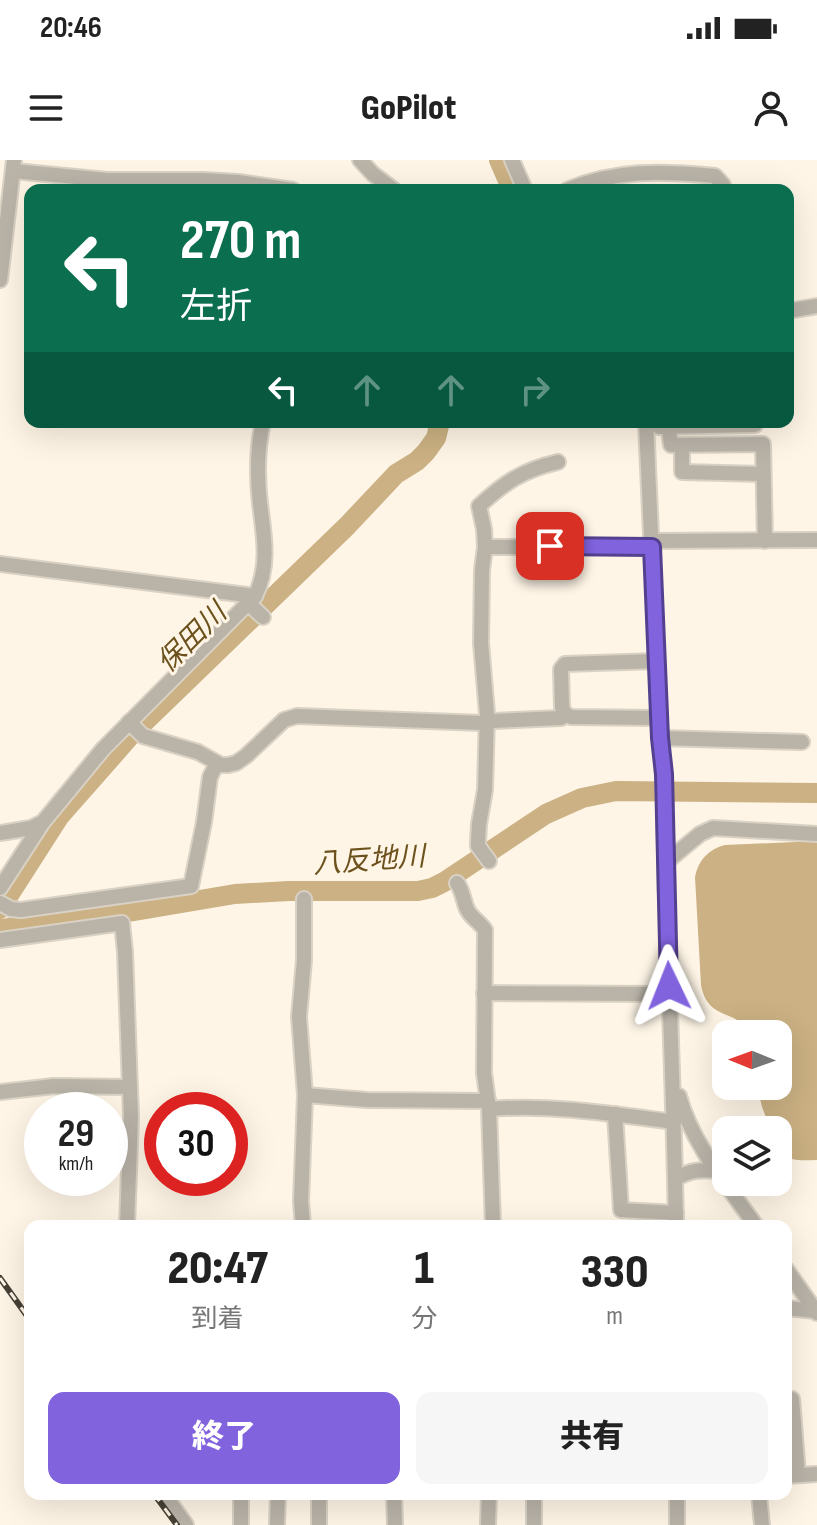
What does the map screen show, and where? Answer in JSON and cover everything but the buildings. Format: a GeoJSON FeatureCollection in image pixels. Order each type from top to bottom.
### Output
{"type":"FeatureCollection","features":[{"type":"Feature","properties":{"kind":"street"},"geometry":{"type":"LineString","coordinates":[[360,160],[386,184]]}},
{"type":"Feature","properties":{"kind":"street"},"geometry":{"type":"LineString","coordinates":[[512,160],[522,184]]}},
{"type":"Feature","properties":{"kind":"street"},"geometry":{"type":"LineString","coordinates":[[682,173],[702,160]]}},
{"type":"Feature","properties":{"kind":"street"},"geometry":{"type":"LineString","coordinates":[[0,280],[14,165],[107,180],[204,180],[252,184]]}},
{"type":"Feature","properties":{"kind":"street"},"geometry":{"type":"LineString","coordinates":[[587,184],[636,172],[715,176],[722,184]]}},
{"type":"Feature","properties":{"kind":"street"},"geometry":{"type":"LineString","coordinates":[[661,184],[663,174]]}},
{"type":"Feature","properties":{"kind":"street"},"geometry":{"type":"LineString","coordinates":[[794,310],[817,306]]}},
{"type":"Feature","properties":{"kind":"street"},"geometry":{"type":"LineString","coordinates":[[0,888],[43,822],[103,749],[134,727],[257,608],[265,559],[258,478],[262,428]]}},
{"type":"Feature","properties":{"kind":"street"},"geometry":{"type":"LineString","coordinates":[[615,1114],[621,1210],[676,1220],[664,780],[646,428]]}},
{"type":"Feature","properties":{"kind":"street"},"geometry":{"type":"LineString","coordinates":[[669,428],[671,445],[763,444],[765,541]]}},
{"type":"Feature","properties":{"kind":"street"},"geometry":{"type":"LineString","coordinates":[[755,428],[755,444]]}},
{"type":"Feature","properties":{"kind":"street"},"geometry":{"type":"LineString","coordinates":[[682,446],[682,472],[763,474]]}},
{"type":"Feature","properties":{"kind":"street"},"geometry":{"type":"LineString","coordinates":[[486,856],[478,846],[485,790],[487,714],[481,643],[485,547],[479,506],[502,484],[519,474],[558,462]]}},
{"type":"Feature","properties":{"kind":"street"},"geometry":{"type":"LineString","coordinates":[[485,547],[817,540]]}},
{"type":"Feature","properties":{"kind":"street"},"geometry":{"type":"LineString","coordinates":[[0,564],[257,608]]}},
{"type":"Feature","properties":{"kind":"street"},"geometry":{"type":"LineString","coordinates":[[657,661],[565,664],[561,669],[563,710],[566,715],[659,718]]}},
{"type":"Feature","properties":{"kind":"street"},"geometry":{"type":"LineString","coordinates":[[134,727],[143,736],[198,752],[221,765],[236,763],[284,720],[297,716],[486,722],[561,718],[566,715]]}},
{"type":"Feature","properties":{"kind":"street"},"geometry":{"type":"LineString","coordinates":[[660,738],[802,742]]}},
{"type":"Feature","properties":{"kind":"street"},"geometry":{"type":"LineString","coordinates":[[0,903],[21,910],[191,886],[210,777],[217,763]]}},
{"type":"Feature","properties":{"kind":"street"},"geometry":{"type":"LineString","coordinates":[[0,833],[31,828],[43,822]]}},
{"type":"Feature","properties":{"kind":"street"},"geometry":{"type":"LineString","coordinates":[[665,863],[700,834],[713,828],[817,834]]}},
{"type":"Feature","properties":{"kind":"street"},"geometry":{"type":"LineString","coordinates":[[457,883],[467,910],[485,930],[484,1073],[493,1220]]}},
{"type":"Feature","properties":{"kind":"street"},"geometry":{"type":"LineString","coordinates":[[303,1220],[305,1095],[299,1017],[304,960],[304,899]]}},
{"type":"Feature","properties":{"kind":"street"},"geometry":{"type":"LineString","coordinates":[[0,940],[122,923],[130,1087],[127,1220]]}},
{"type":"Feature","properties":{"kind":"street"},"geometry":{"type":"LineString","coordinates":[[484,993],[670,994]]}},
{"type":"Feature","properties":{"kind":"street"},"geometry":{"type":"LineString","coordinates":[[673,1076],[682,1107],[712,1162]]}},
{"type":"Feature","properties":{"kind":"street"},"geometry":{"type":"LineString","coordinates":[[0,1092],[54,1086],[130,1087]]}},
{"type":"Feature","properties":{"kind":"street"},"geometry":{"type":"LineString","coordinates":[[305,1095],[572,1109],[674,1122]]}},
{"type":"Feature","properties":{"kind":"street"},"geometry":{"type":"LineString","coordinates":[[675,1179],[693,1170],[712,1170]]}},
{"type":"Feature","properties":{"kind":"street"},"geometry":{"type":"LineString","coordinates":[[735,1196],[752,1220]]}},
{"type":"Feature","properties":{"kind":"street"},"geometry":{"type":"LineString","coordinates":[[792,1277],[817,1312]]}},
{"type":"Feature","properties":{"kind":"street"},"geometry":{"type":"LineString","coordinates":[[792,1309],[817,1312]]}},
{"type":"Feature","properties":{"kind":"street"},"geometry":{"type":"LineString","coordinates":[[795,1405],[792,1475],[817,1474]]}},
{"type":"Feature","properties":{"kind":"street"},"geometry":{"type":"LineString","coordinates":[[168,1500],[186,1525]]}},
{"type":"Feature","properties":{"kind":"street"},"geometry":{"type":"LineString","coordinates":[[241,1500],[241,1525]]}},
{"type":"Feature","properties":{"kind":"street"},"geometry":{"type":"LineString","coordinates":[[277,1525],[278,1500]]}},
{"type":"Feature","properties":{"kind":"street"},"geometry":{"type":"LineString","coordinates":[[319,1500],[319,1525]]}},
{"type":"Feature","properties":{"kind":"street"},"geometry":{"type":"LineString","coordinates":[[394,1500],[395,1525]]}},
{"type":"Feature","properties":{"kind":"street"},"geometry":{"type":"LineString","coordinates":[[488,1525],[489,1500]]}},
{"type":"Feature","properties":{"kind":"street"},"geometry":{"type":"LineString","coordinates":[[534,1500],[534,1525]]}},
{"type":"Feature","properties":{"kind":"street"},"geometry":{"type":"LineString","coordinates":[[677,1500],[677,1525]]}},
{"type":"Feature","properties":{"kind":"street"},"geometry":{"type":"LineString","coordinates":[[760,1500],[762,1525]]}},
{"type":"Feature","properties":{"kind":"shaded area"},"geometry":{"type":"Polygon","coordinates":[[[817,841],[817,1160],[792,1159],[792,1116],[766,1116],[760,1100],[792,1100],[792,1020],[736,1020],[710,1005],[701,985],[695,877],[705,856],[725,845],[817,841]]]}},
{"type":"Feature","properties":{"kind":"waterway","name":"保田川"},"geometry":{"type":"LineString","coordinates":[[499,160],[509,184]]}},
{"type":"Feature","properties":{"kind":"waterway","name":"保田川"},"geometry":{"type":"LineString","coordinates":[[0,909],[59,817],[132,734],[347,526],[396,474],[417,461],[436,438],[438,428]]}},
{"type":"Feature","properties":{"kind":"waterway","name":"八反地川"},"geometry":{"type":"LineString","coordinates":[[0,929],[93,918],[235,894],[418,891],[432,888],[546,814],[582,798],[616,791],[817,793]]}},
{"type":"Feature","properties":{"kind":"railway"},"geometry":{"type":"LineString","coordinates":[[0,1278],[24,1312]]}},
{"type":"Feature","properties":{"kind":"railway"},"geometry":{"type":"LineString","coordinates":[[158,1500],[177,1525]]}},
{"type":"Feature","properties":{"kind":"route"},"geometry":{"type":"LineString","coordinates":[[550,546],[652,547],[664,774],[669,986]]}}]}
